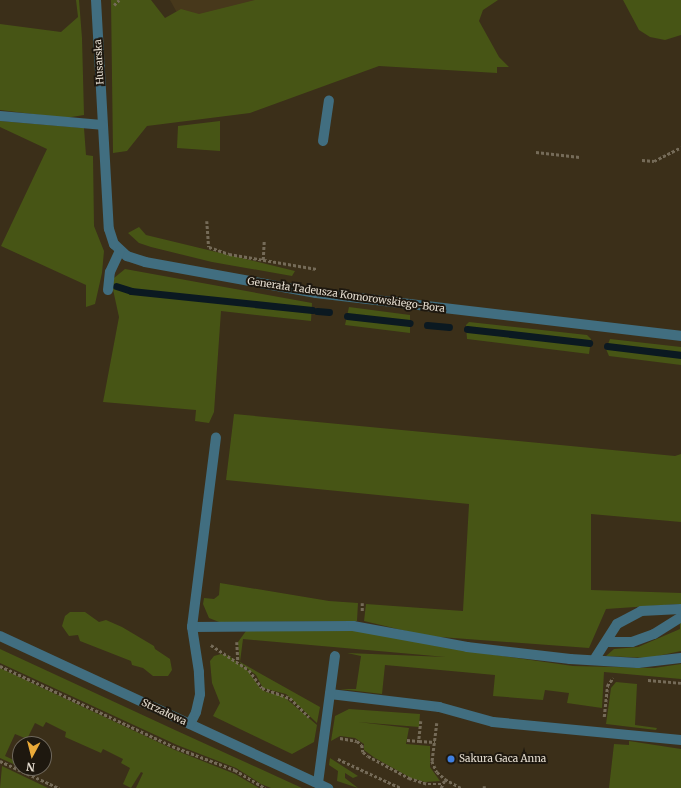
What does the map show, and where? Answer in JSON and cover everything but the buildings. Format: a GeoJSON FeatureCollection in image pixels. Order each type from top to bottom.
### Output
{"type":"FeatureCollection","features":[{"type":"Feature","properties":{"kind":"street","name":"Husarska"},"geometry":{"type":"LineString","coordinates":[[96,0],[102,125]]}},
{"type":"Feature","properties":{"kind":"street"},"geometry":{"type":"LineString","coordinates":[[323,141],[329,100]]}},
{"type":"Feature","properties":{"kind":"street"},"geometry":{"type":"LineString","coordinates":[[0,116],[102,125],[109,229],[120,251],[110,272],[108,290]]}},
{"type":"Feature","properties":{"kind":"street","name":"Generała Tadeusza Komorowskiego-Bora"},"geometry":{"type":"LineString","coordinates":[[120,251],[144,262],[316,293],[681,336]]}},
{"type":"Feature","properties":{"kind":"street"},"geometry":{"type":"LineString","coordinates":[[190,724],[196,712],[200,682],[192,630],[216,438]]}},
{"type":"Feature","properties":{"kind":"street"},"geometry":{"type":"LineString","coordinates":[[594,660],[607,642],[610,631],[617,624],[641,611],[681,609]]}},
{"type":"Feature","properties":{"kind":"street"},"geometry":{"type":"LineString","coordinates":[[607,642],[632,642],[654,634],[681,617]]}},
{"type":"Feature","properties":{"kind":"street"},"geometry":{"type":"LineString","coordinates":[[192,630],[353,626],[467,647],[594,660],[638,663],[681,658]]}},
{"type":"Feature","properties":{"kind":"street","name":"Strzałowa"},"geometry":{"type":"LineString","coordinates":[[0,636],[328,788]]}},
{"type":"Feature","properties":{"kind":"street"},"geometry":{"type":"LineString","coordinates":[[318,783],[335,656]]}},
{"type":"Feature","properties":{"kind":"street"},"geometry":{"type":"LineString","coordinates":[[330,694],[439,707],[493,722],[681,740]]}},
{"type":"Feature","properties":{"kind":"path"},"geometry":{"type":"LineString","coordinates":[[642,160],[654,161],[681,147]]}},
{"type":"Feature","properties":{"kind":"path"},"geometry":{"type":"LineString","coordinates":[[536,152],[580,157]]}},
{"type":"Feature","properties":{"kind":"path"},"geometry":{"type":"LineString","coordinates":[[207,222],[209,246],[229,254],[317,269]]}},
{"type":"Feature","properties":{"kind":"path"},"geometry":{"type":"LineString","coordinates":[[263,260],[264,240]]}},
{"type":"Feature","properties":{"kind":"path"},"geometry":{"type":"LineString","coordinates":[[192,630],[233,657],[254,674],[262,688],[290,698],[324,731]]}},
{"type":"Feature","properties":{"kind":"path"},"geometry":{"type":"LineString","coordinates":[[0,666],[176,748],[235,770],[265,788]]}},
{"type":"Feature","properties":{"kind":"path"},"geometry":{"type":"LineString","coordinates":[[602,733],[607,686],[612,678],[618,678]]}},
{"type":"Feature","properties":{"kind":"path"},"geometry":{"type":"LineString","coordinates":[[642,680],[681,683]]}},
{"type":"Feature","properties":{"kind":"path"},"geometry":{"type":"LineString","coordinates":[[419,741],[422,705]]}},
{"type":"Feature","properties":{"kind":"path"},"geometry":{"type":"LineString","coordinates":[[439,707],[434,767],[445,779],[461,788]]}},
{"type":"Feature","properties":{"kind":"path"},"geometry":{"type":"LineString","coordinates":[[322,747],[338,738],[350,738],[362,745],[363,752],[368,756],[409,778],[428,784],[443,784]]}},
{"type":"Feature","properties":{"kind":"path"},"geometry":{"type":"LineString","coordinates":[[407,740],[435,742]]}},
{"type":"Feature","properties":{"kind":"path"},"geometry":{"type":"LineString","coordinates":[[0,761],[59,788]]}},
{"type":"Feature","properties":{"kind":"path"},"geometry":{"type":"LineString","coordinates":[[441,788],[445,779]]}},
{"type":"Feature","properties":{"kind":"shaded area"},"geometry":{"type":"Polygon","coordinates":[[[170,0],[272,0],[195,45],[170,0]]]}},
{"type":"Feature","properties":{"kind":"green space"},"geometry":{"type":"Polygon","coordinates":[[[76,0],[79,0],[82,38],[84,115],[65,118],[0,110],[0,24],[61,32],[78,17],[76,0]]]}},
{"type":"Feature","properties":{"kind":"green space"},"geometry":{"type":"Polygon","coordinates":[[[111,0],[151,0],[165,18],[181,9],[199,14],[255,0],[498,0],[483,10],[479,21],[499,57],[509,67],[497,67],[497,73],[379,66],[250,113],[147,126],[127,151],[113,153],[111,0]]]}},
{"type":"Feature","properties":{"kind":"green space"},"geometry":{"type":"Polygon","coordinates":[[[623,0],[681,0],[681,35],[665,40],[650,37],[639,30],[623,0]]]}},
{"type":"Feature","properties":{"kind":"green space"},"geometry":{"type":"Polygon","coordinates":[[[0,121],[84,128],[86,155],[93,156],[94,226],[104,251],[102,273],[95,304],[86,307],[86,285],[1,246],[47,149],[0,127],[0,121]]]}},
{"type":"Feature","properties":{"kind":"green space"},"geometry":{"type":"Polygon","coordinates":[[[220,121],[220,151],[177,148],[178,126],[220,121]]]}},
{"type":"Feature","properties":{"kind":"green space"},"geometry":{"type":"Polygon","coordinates":[[[139,227],[146,235],[295,271],[292,276],[212,262],[151,247],[139,243],[128,233],[139,227]]]}},
{"type":"Feature","properties":{"kind":"green space"},"geometry":{"type":"Polygon","coordinates":[[[125,269],[312,303],[311,321],[221,311],[214,412],[209,423],[195,421],[196,410],[103,402],[119,317],[112,285],[114,278],[125,269]]]}},
{"type":"Feature","properties":{"kind":"green space"},"geometry":{"type":"Polygon","coordinates":[[[349,307],[410,315],[410,333],[345,325],[349,307]]]}},
{"type":"Feature","properties":{"kind":"green space"},"geometry":{"type":"Polygon","coordinates":[[[469,322],[587,335],[591,339],[589,354],[467,339],[466,325],[469,322]]]}},
{"type":"Feature","properties":{"kind":"green space"},"geometry":{"type":"Polygon","coordinates":[[[610,339],[681,347],[681,365],[609,356],[606,349],[610,339]]]}},
{"type":"Feature","properties":{"kind":"green space"},"geometry":{"type":"Polygon","coordinates":[[[234,414],[675,456],[681,454],[681,522],[591,514],[591,590],[681,593],[681,651],[648,658],[606,656],[614,649],[638,647],[680,629],[679,604],[606,609],[589,648],[427,636],[364,621],[366,604],[463,611],[469,504],[226,480],[234,414]]]}},
{"type":"Feature","properties":{"kind":"green space"},"geometry":{"type":"Polygon","coordinates":[[[220,583],[329,601],[358,603],[357,621],[219,622],[209,618],[203,604],[204,598],[214,599],[219,595],[220,583]]]}},
{"type":"Feature","properties":{"kind":"green space"},"geometry":{"type":"Polygon","coordinates":[[[70,612],[85,612],[99,622],[106,620],[122,627],[154,646],[155,649],[170,659],[172,670],[168,676],[153,676],[143,668],[132,665],[131,661],[80,641],[78,635],[69,636],[62,626],[65,616],[70,612]]]}},
{"type":"Feature","properties":{"kind":"green space"},"geometry":{"type":"Polygon","coordinates":[[[252,629],[362,631],[460,650],[573,666],[654,668],[681,664],[681,679],[604,672],[602,708],[567,703],[569,693],[545,690],[543,700],[493,696],[495,675],[385,665],[382,694],[340,689],[356,689],[361,656],[347,653],[446,657],[243,639],[240,662],[320,707],[317,723],[286,694],[263,688],[256,675],[240,663],[238,642],[246,631],[252,629]]]}},
{"type":"Feature","properties":{"kind":"green space"},"geometry":{"type":"Polygon","coordinates":[[[0,649],[302,788],[271,788],[261,784],[236,768],[177,745],[0,663],[0,649]]]}},
{"type":"Feature","properties":{"kind":"green space"},"geometry":{"type":"Polygon","coordinates":[[[221,654],[229,656],[248,671],[260,688],[266,692],[283,696],[317,725],[314,742],[292,754],[213,716],[220,703],[212,683],[210,661],[214,656],[221,654]]]}},
{"type":"Feature","properties":{"kind":"green space"},"geometry":{"type":"Polygon","coordinates":[[[0,668],[175,750],[235,774],[259,788],[136,788],[143,773],[141,772],[131,788],[123,784],[130,768],[121,763],[123,759],[103,749],[101,753],[65,737],[66,732],[46,722],[43,727],[35,723],[28,736],[20,736],[15,734],[12,736],[12,741],[5,756],[12,759],[12,763],[0,758],[0,668]]]}},
{"type":"Feature","properties":{"kind":"green space"},"geometry":{"type":"Polygon","coordinates":[[[616,682],[637,684],[635,725],[657,728],[656,730],[606,724],[611,688],[616,682]]]}},
{"type":"Feature","properties":{"kind":"green space"},"geometry":{"type":"Polygon","coordinates":[[[349,709],[420,714],[419,727],[358,722],[409,728],[406,744],[430,746],[430,767],[440,781],[425,782],[411,778],[375,758],[364,750],[364,744],[355,738],[340,736],[331,741],[335,716],[349,709]]]}},
{"type":"Feature","properties":{"kind":"green space"},"geometry":{"type":"Polygon","coordinates":[[[629,741],[681,749],[681,788],[609,788],[614,744],[629,745],[629,741]]]}},
{"type":"Feature","properties":{"kind":"green space"},"geometry":{"type":"Polygon","coordinates":[[[330,758],[358,776],[353,778],[345,773],[345,778],[358,788],[337,781],[338,771],[329,765],[330,758]]]}},
{"type":"Feature","properties":{"kind":"green space"},"geometry":{"type":"Polygon","coordinates":[[[2,766],[12,771],[12,776],[23,776],[48,788],[0,788],[2,766]]]}},
{"type":"Feature","properties":{"kind":"waterway"},"geometry":{"type":"LineString","coordinates":[[116,286],[131,291],[312,310]]}},
{"type":"Feature","properties":{"kind":"waterway"},"geometry":{"type":"LineString","coordinates":[[317,311],[329,312]]}},
{"type":"Feature","properties":{"kind":"waterway"},"geometry":{"type":"LineString","coordinates":[[347,316],[410,323]]}},
{"type":"Feature","properties":{"kind":"waterway"},"geometry":{"type":"LineString","coordinates":[[427,325],[449,327]]}},
{"type":"Feature","properties":{"kind":"waterway"},"geometry":{"type":"LineString","coordinates":[[467,329],[589,343]]}},
{"type":"Feature","properties":{"kind":"waterway"},"geometry":{"type":"LineString","coordinates":[[607,346],[681,355]]}},
{"type":"Feature","properties":{"kind":"place","name":"Sakura Gaca Anna"},"geometry":{"type":"Point","coordinates":[451,759]}}]}
